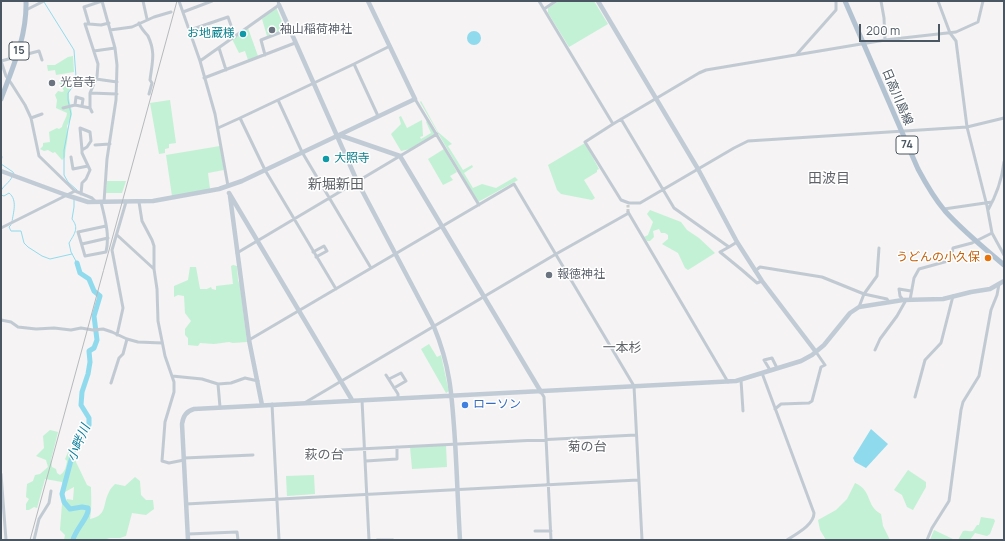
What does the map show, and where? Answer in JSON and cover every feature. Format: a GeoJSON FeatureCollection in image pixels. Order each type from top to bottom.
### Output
{"type":"FeatureCollection","features":[{"type":"Feature","properties":{"kind":"main road","name":"15"},"geometry":{"type":"LineString","coordinates":[[1,99],[7,78],[17,56],[24,33],[26,1]]}},
{"type":"Feature","properties":{"kind":"main road","name":"日高川島線"},"geometry":{"type":"LineString","coordinates":[[845,1],[918,169],[934,197],[976,241],[1004,266]]}},
{"type":"Feature","properties":{"kind":"street"},"geometry":{"type":"LineString","coordinates":[[26,10],[43,1]]}},
{"type":"Feature","properties":{"kind":"street"},"geometry":{"type":"LineString","coordinates":[[89,24],[84,7],[102,1],[115,48],[118,65],[117,94],[100,202],[106,226],[108,238],[106,252],[85,256],[78,232],[106,226]]}},
{"type":"Feature","properties":{"kind":"street"},"geometry":{"type":"LineString","coordinates":[[143,1],[147,19]]}},
{"type":"Feature","properties":{"kind":"street"},"geometry":{"type":"LineString","coordinates":[[179,1],[200,61],[218,128],[229,193],[249,340],[262,405]]}},
{"type":"Feature","properties":{"kind":"street"},"geometry":{"type":"LineString","coordinates":[[183,12],[212,1]]}},
{"type":"Feature","properties":{"kind":"street"},"geometry":{"type":"LineString","coordinates":[[368,1],[416,99],[479,205]]}},
{"type":"Feature","properties":{"kind":"street"},"geometry":{"type":"LineString","coordinates":[[539,1],[613,124]]}},
{"type":"Feature","properties":{"kind":"street"},"geometry":{"type":"LineString","coordinates":[[544,9],[556,1]]}},
{"type":"Feature","properties":{"kind":"street"},"geometry":{"type":"LineString","coordinates":[[598,1],[698,169],[737,242],[762,281],[825,365],[821,367],[812,401],[809,403],[782,404],[775,409]]}},
{"type":"Feature","properties":{"kind":"street"},"geometry":{"type":"LineString","coordinates":[[797,54],[836,10],[836,1]]}},
{"type":"Feature","properties":{"kind":"street"},"geometry":{"type":"LineString","coordinates":[[881,1],[884,18],[885,40]]}},
{"type":"Feature","properties":{"kind":"street"},"geometry":{"type":"LineString","coordinates":[[938,1],[958,48],[967,127],[988,210],[992,233],[1004,255]]}},
{"type":"Feature","properties":{"kind":"street"},"geometry":{"type":"LineString","coordinates":[[983,1],[978,22],[956,32],[863,43],[706,70],[621,119],[585,142],[618,198],[628,204],[643,202],[748,141],[967,127],[1004,118]]}},
{"type":"Feature","properties":{"kind":"street"},"geometry":{"type":"LineString","coordinates":[[200,61],[235,37],[278,3],[313,83],[338,135],[357,181],[434,327],[446,361],[452,395],[460,540]]}},
{"type":"Feature","properties":{"kind":"street"},"geometry":{"type":"LineString","coordinates":[[100,12],[105,10]]}},
{"type":"Feature","properties":{"kind":"street"},"geometry":{"type":"LineString","coordinates":[[110,30],[132,27],[147,19],[171,12]]}},
{"type":"Feature","properties":{"kind":"street"},"geometry":{"type":"LineString","coordinates":[[190,30],[228,16],[235,37]]}},
{"type":"Feature","properties":{"kind":"street"},"geometry":{"type":"LineString","coordinates":[[63,108],[75,105],[91,110],[90,92],[96,79],[98,64],[85,24],[101,25],[108,23]]}},
{"type":"Feature","properties":{"kind":"street"},"geometry":{"type":"LineString","coordinates":[[139,23],[148,37],[154,53],[150,80],[152,83],[149,94]]}},
{"type":"Feature","properties":{"kind":"street"},"geometry":{"type":"LineString","coordinates":[[265,55],[261,40],[289,29]]}},
{"type":"Feature","properties":{"kind":"street"},"geometry":{"type":"LineString","coordinates":[[204,78],[295,43]]}},
{"type":"Feature","properties":{"kind":"street"},"geometry":{"type":"LineString","coordinates":[[218,128],[390,46]]}},
{"type":"Feature","properties":{"kind":"street"},"geometry":{"type":"LineString","coordinates":[[94,51],[115,48]]}},
{"type":"Feature","properties":{"kind":"street"},"geometry":{"type":"LineString","coordinates":[[219,48],[226,70]]}},
{"type":"Feature","properties":{"kind":"street"},"geometry":{"type":"LineString","coordinates":[[42,60],[39,51],[1,61],[7,78],[25,105],[31,118],[39,156],[78,193],[100,202]]}},
{"type":"Feature","properties":{"kind":"street"},"geometry":{"type":"LineString","coordinates":[[354,64],[378,116]]}},
{"type":"Feature","properties":{"kind":"street"},"geometry":{"type":"LineString","coordinates":[[1,78],[7,78]]}},
{"type":"Feature","properties":{"kind":"street"},"geometry":{"type":"LineString","coordinates":[[96,79],[117,82]]}},
{"type":"Feature","properties":{"kind":"street"},"geometry":{"type":"LineString","coordinates":[[90,92],[117,94]]}},
{"type":"Feature","properties":{"kind":"street"},"geometry":{"type":"LineString","coordinates":[[75,105],[76,97],[83,99],[82,106]]}},
{"type":"Feature","properties":{"kind":"street"},"geometry":{"type":"LineString","coordinates":[[1,171],[84,201],[152,201],[228,187],[416,99]]}},
{"type":"Feature","properties":{"kind":"street"},"geometry":{"type":"LineString","coordinates":[[278,100],[302,152],[371,268]]}},
{"type":"Feature","properties":{"kind":"street"},"geometry":{"type":"LineString","coordinates":[[31,118],[42,114]]}},
{"type":"Feature","properties":{"kind":"street"},"geometry":{"type":"LineString","coordinates":[[240,118],[265,170],[336,289]]}},
{"type":"Feature","properties":{"kind":"street"},"geometry":{"type":"LineString","coordinates":[[621,119],[674,208],[729,247]]}},
{"type":"Feature","properties":{"kind":"street"},"geometry":{"type":"LineString","coordinates":[[78,193],[82,183],[89,173],[88,166],[82,157],[80,128],[90,132],[91,141],[87,147],[82,150]]}},
{"type":"Feature","properties":{"kind":"street"},"geometry":{"type":"LineString","coordinates":[[237,253],[436,134]]}},
{"type":"Feature","properties":{"kind":"street"},"geometry":{"type":"LineString","coordinates":[[338,135],[400,156],[544,397],[551,540]]}},
{"type":"Feature","properties":{"kind":"street"},"geometry":{"type":"LineString","coordinates":[[95,145],[110,144]]}},
{"type":"Feature","properties":{"kind":"street"},"geometry":{"type":"LineString","coordinates":[[71,157],[73,169],[88,166]]}},
{"type":"Feature","properties":{"kind":"street"},"geometry":{"type":"LineString","coordinates":[[988,210],[1003,170],[1004,162]]}},
{"type":"Feature","properties":{"kind":"street"},"geometry":{"type":"LineString","coordinates":[[249,340],[514,184],[634,386],[642,540]]}},
{"type":"Feature","properties":{"kind":"street"},"geometry":{"type":"LineString","coordinates":[[1,228],[66,195],[78,193]]}},
{"type":"Feature","properties":{"kind":"street"},"geometry":{"type":"LineString","coordinates":[[229,193],[352,400]]}},
{"type":"Feature","properties":{"kind":"street"},"geometry":{"type":"LineString","coordinates":[[117,335],[122,308],[112,250],[126,202]]}},
{"type":"Feature","properties":{"kind":"street"},"geometry":{"type":"LineString","coordinates":[[139,202],[142,221],[154,246],[154,270],[157,289],[158,321],[165,356],[172,376],[174,392],[165,422],[162,459],[166,463],[184,459],[253,455]]}},
{"type":"Feature","properties":{"kind":"street"},"geometry":{"type":"LineString","coordinates":[[944,209],[992,202]]}},
{"type":"Feature","properties":{"kind":"street"},"geometry":{"type":"LineString","coordinates":[[304,403],[628,213],[728,382]]}},
{"type":"Feature","properties":{"kind":"street"},"geometry":{"type":"LineString","coordinates":[[875,350],[880,339],[897,316],[911,291],[914,278],[919,268],[951,259],[953,248],[976,241],[992,233]]}},
{"type":"Feature","properties":{"kind":"street"},"geometry":{"type":"LineString","coordinates":[[117,235],[154,270]]}},
{"type":"Feature","properties":{"kind":"street"},"geometry":{"type":"LineString","coordinates":[[82,244],[108,238]]}},
{"type":"Feature","properties":{"kind":"street"},"geometry":{"type":"LineString","coordinates":[[737,242],[720,252],[757,283],[762,281]]}},
{"type":"Feature","properties":{"kind":"street"},"geometry":{"type":"LineString","coordinates":[[313,252],[324,246],[327,251],[316,257]]}},
{"type":"Feature","properties":{"kind":"street"},"geometry":{"type":"LineString","coordinates":[[859,307],[864,294],[877,276],[879,248]]}},
{"type":"Feature","properties":{"kind":"street"},"geometry":{"type":"LineString","coordinates":[[755,270],[760,267],[812,275],[864,294],[887,300],[889,302]]}},
{"type":"Feature","properties":{"kind":"street"},"geometry":{"type":"LineString","coordinates":[[188,540],[182,424],[184,415],[189,410],[272,404],[541,392],[728,382],[741,380],[805,359],[824,345],[850,313],[859,307],[906,300],[933,300],[990,289],[1004,281]]}},
{"type":"Feature","properties":{"kind":"street"},"geometry":{"type":"LineString","coordinates":[[927,540],[932,528],[949,502],[961,410],[963,402],[979,376],[991,310],[997,295],[999,284]]}},
{"type":"Feature","properties":{"kind":"street"},"geometry":{"type":"LineString","coordinates":[[906,300],[900,296],[899,289],[911,291]]}},
{"type":"Feature","properties":{"kind":"street"},"geometry":{"type":"LineString","coordinates":[[915,397],[924,360],[942,343],[953,296]]}},
{"type":"Feature","properties":{"kind":"street"},"geometry":{"type":"LineString","coordinates":[[1,320],[11,322],[18,326],[36,329],[54,328],[70,330],[81,328],[108,330],[117,335],[138,342],[162,343]]}},
{"type":"Feature","properties":{"kind":"street"},"geometry":{"type":"LineString","coordinates":[[111,383],[119,358],[123,354],[128,339]]}},
{"type":"Feature","properties":{"kind":"street"},"geometry":{"type":"LineString","coordinates":[[770,370],[764,360],[772,358],[777,368]]}},
{"type":"Feature","properties":{"kind":"street"},"geometry":{"type":"LineString","coordinates":[[389,380],[401,373],[406,381],[394,388]]}},
{"type":"Feature","properties":{"kind":"street"},"geometry":{"type":"LineString","coordinates":[[762,373],[814,514],[814,518],[811,523],[787,540]]}},
{"type":"Feature","properties":{"kind":"street"},"geometry":{"type":"LineString","coordinates":[[386,375],[398,394],[398,398]]}},
{"type":"Feature","properties":{"kind":"street"},"geometry":{"type":"LineString","coordinates":[[172,376],[202,379],[218,384],[245,378],[258,382]]}},
{"type":"Feature","properties":{"kind":"street"},"geometry":{"type":"LineString","coordinates":[[741,380],[742,411]]}},
{"type":"Feature","properties":{"kind":"street"},"geometry":{"type":"LineString","coordinates":[[218,384],[220,407]]}},
{"type":"Feature","properties":{"kind":"street"},"geometry":{"type":"LineString","coordinates":[[362,400],[368,494],[369,540]]}},
{"type":"Feature","properties":{"kind":"street"},"geometry":{"type":"LineString","coordinates":[[272,404],[279,540]]}},
{"type":"Feature","properties":{"kind":"street"},"geometry":{"type":"LineString","coordinates":[[340,450],[636,434]]}},
{"type":"Feature","properties":{"kind":"street"},"geometry":{"type":"LineString","coordinates":[[366,461],[397,459],[397,447]]}},
{"type":"Feature","properties":{"kind":"street"},"geometry":{"type":"LineString","coordinates":[[1,474],[6,540]]}},
{"type":"Feature","properties":{"kind":"street"},"geometry":{"type":"LineString","coordinates":[[186,504],[638,480]]}},
{"type":"Feature","properties":{"kind":"street"},"geometry":{"type":"LineString","coordinates":[[34,540],[39,519],[49,503],[51,491]]}},
{"type":"Feature","properties":{"kind":"street"},"geometry":{"type":"LineString","coordinates":[[536,531],[551,531]]}},
{"type":"Feature","properties":{"kind":"street"},"geometry":{"type":"LineString","coordinates":[[188,534],[237,532],[238,540]]}},
{"type":"Feature","properties":{"kind":"street"},"geometry":{"type":"LineString","coordinates":[[377,540],[393,540]]}},
{"type":"Feature","properties":{"kind":"green space"},"geometry":{"type":"Polygon","coordinates":[[[559,1],[594,1],[608,24],[569,47],[548,13],[548,8],[559,1]]]}},
{"type":"Feature","properties":{"kind":"green space"},"geometry":{"type":"Polygon","coordinates":[[[276,7],[285,29],[267,36],[262,19],[276,7]]]}},
{"type":"Feature","properties":{"kind":"green space"},"geometry":{"type":"Polygon","coordinates":[[[248,28],[258,56],[248,60],[245,51],[239,53],[232,39],[248,28]]]}},
{"type":"Feature","properties":{"kind":"green space"},"geometry":{"type":"Polygon","coordinates":[[[73,56],[74,72],[56,75],[55,70],[48,71],[47,65],[55,65],[68,57],[73,56]]]}},
{"type":"Feature","properties":{"kind":"green space"},"geometry":{"type":"Polygon","coordinates":[[[67,76],[72,79],[73,84],[69,91],[72,113],[67,126],[68,133],[65,157],[62,160],[55,152],[53,153],[48,150],[44,151],[40,149],[43,146],[43,143],[50,142],[49,132],[62,127],[67,113],[56,108],[57,100],[55,95],[58,91],[64,91],[59,82],[65,80],[67,76]]]}},
{"type":"Feature","properties":{"kind":"green space"},"geometry":{"type":"Polygon","coordinates":[[[170,100],[176,143],[169,144],[169,148],[165,149],[165,153],[159,154],[150,103],[170,100]]]}},
{"type":"Feature","properties":{"kind":"green space"},"geometry":{"type":"Polygon","coordinates":[[[421,101],[438,132],[452,144],[448,146],[463,170],[472,165],[473,167],[464,173],[473,188],[482,184],[496,188],[515,177],[518,180],[478,202],[420,102],[421,101]]]}},
{"type":"Feature","properties":{"kind":"green space"},"geometry":{"type":"Polygon","coordinates":[[[401,116],[407,128],[422,120],[423,136],[420,137],[421,139],[431,133],[426,122],[427,121],[435,134],[410,149],[401,151],[391,134],[401,124],[399,117],[401,116]]]}},
{"type":"Feature","properties":{"kind":"green space"},"geometry":{"type":"Polygon","coordinates":[[[585,143],[599,169],[597,172],[584,180],[595,198],[592,200],[561,194],[557,190],[548,165],[585,143]]]}},
{"type":"Feature","properties":{"kind":"green space"},"geometry":{"type":"Polygon","coordinates":[[[220,146],[224,170],[208,173],[210,189],[172,196],[166,155],[220,146]]]}},
{"type":"Feature","properties":{"kind":"green space"},"geometry":{"type":"Polygon","coordinates":[[[444,149],[457,172],[450,176],[453,180],[443,185],[428,159],[444,149]]]}},
{"type":"Feature","properties":{"kind":"green space"},"geometry":{"type":"Polygon","coordinates":[[[107,181],[126,181],[122,193],[106,193],[107,181]]]}},
{"type":"Feature","properties":{"kind":"green space"},"geometry":{"type":"Polygon","coordinates":[[[650,210],[681,222],[687,230],[699,238],[715,253],[688,270],[685,268],[678,253],[662,244],[668,239],[668,235],[661,233],[659,229],[653,231],[654,237],[650,241],[647,241],[644,237],[648,235],[653,222],[647,214],[650,210]]]}},
{"type":"Feature","properties":{"kind":"green space"},"geometry":{"type":"Polygon","coordinates":[[[231,266],[237,266],[247,342],[214,344],[200,343],[198,346],[188,345],[188,338],[185,335],[185,329],[191,321],[185,313],[184,296],[178,295],[174,297],[174,286],[188,280],[190,267],[196,267],[200,289],[207,289],[211,287],[212,289],[216,290],[216,286],[233,284],[231,266]]]}},
{"type":"Feature","properties":{"kind":"green space"},"geometry":{"type":"Polygon","coordinates":[[[429,344],[437,357],[441,355],[449,391],[446,393],[421,349],[429,344]]]}},
{"type":"Feature","properties":{"kind":"green space"},"geometry":{"type":"Polygon","coordinates":[[[50,430],[58,432],[51,460],[52,467],[56,469],[57,473],[60,475],[65,469],[67,461],[65,459],[70,448],[72,447],[75,449],[76,462],[87,485],[91,487],[90,519],[100,515],[104,509],[109,491],[115,484],[125,486],[135,477],[140,481],[141,495],[146,500],[153,500],[154,509],[146,515],[132,513],[126,536],[103,540],[64,540],[65,535],[60,530],[62,504],[67,499],[73,500],[74,487],[65,492],[62,482],[45,479],[37,508],[34,507],[26,510],[26,504],[29,499],[26,497],[27,484],[33,481],[35,475],[40,474],[48,467],[46,460],[36,456],[44,448],[43,436],[50,430]]]}},
{"type":"Feature","properties":{"kind":"green space"},"geometry":{"type":"Polygon","coordinates":[[[446,445],[447,467],[412,469],[410,447],[446,445]]]}},
{"type":"Feature","properties":{"kind":"green space"},"geometry":{"type":"Polygon","coordinates":[[[908,470],[926,482],[926,487],[913,510],[907,507],[902,495],[894,490],[908,470]]]}},
{"type":"Feature","properties":{"kind":"green space"},"geometry":{"type":"Polygon","coordinates":[[[314,475],[315,494],[287,496],[286,476],[314,475]]]}},
{"type":"Feature","properties":{"kind":"green space"},"geometry":{"type":"Polygon","coordinates":[[[855,483],[861,486],[873,506],[881,514],[883,526],[890,540],[826,540],[820,530],[818,520],[836,510],[847,499],[855,483]]]}},
{"type":"Feature","properties":{"kind":"green space"},"geometry":{"type":"Polygon","coordinates":[[[981,517],[994,519],[995,521],[990,534],[987,536],[975,533],[970,540],[958,540],[963,531],[973,531],[977,525],[979,525],[981,517]]]}},
{"type":"Feature","properties":{"kind":"green space"},"geometry":{"type":"Polygon","coordinates":[[[934,530],[955,540],[930,540],[934,530]]]}},
{"type":"Feature","properties":{"kind":"water"},"geometry":{"type":"Polygon","coordinates":[[[474,31],[479,33],[481,38],[479,43],[474,45],[469,43],[467,38],[469,33],[474,31]]]}},
{"type":"Feature","properties":{"kind":"water"},"geometry":{"type":"Polygon","coordinates":[[[871,429],[888,444],[866,468],[855,462],[853,458],[871,429]]]}},
{"type":"Feature","properties":{"kind":"waterway"},"geometry":{"type":"LineString","coordinates":[[44,2],[74,50],[76,77],[74,85],[68,93],[71,114],[64,150],[64,175],[68,182],[77,190]]}},
{"type":"Feature","properties":{"kind":"waterway","name":"小畔川"},"geometry":{"type":"LineString","coordinates":[[1,154],[1,161]]}},
{"type":"Feature","properties":{"kind":"waterway","name":"小畔川"},"geometry":{"type":"LineString","coordinates":[[1,164],[14,174]]}},
{"type":"Feature","properties":{"kind":"waterway","name":"小畔川"},"geometry":{"type":"LineString","coordinates":[[1,191],[12,177]]}},
{"type":"Feature","properties":{"kind":"waterway","name":"小畔川"},"geometry":{"type":"LineString","coordinates":[[1,195],[4,196],[9,193],[12,196],[14,203],[12,222]]}},
{"type":"Feature","properties":{"kind":"waterway"},"geometry":{"type":"LineString","coordinates":[[74,199],[72,219],[76,228],[69,243],[71,252],[77,263]]}},
{"type":"Feature","properties":{"kind":"waterway","name":"小畔川"},"geometry":{"type":"LineString","coordinates":[[11,225],[9,227],[11,231],[21,231],[24,243],[42,256],[50,259],[72,254]]}},
{"type":"Feature","properties":{"kind":"waterway","name":"小畔川"},"geometry":{"type":"LineString","coordinates":[[73,540],[76,532],[87,515],[88,508],[82,507],[70,509],[64,502],[62,494],[74,449],[89,425],[89,418],[81,405],[82,392],[88,374],[90,362],[89,351],[94,348],[97,340],[94,316],[100,296],[94,291],[89,279],[80,273],[77,263]]}},
{"type":"Feature","properties":{"kind":"tunnel"},"geometry":{"type":"LineString","coordinates":[[628,205],[628,212]]}},
{"type":"Feature","properties":{"kind":"railway"},"geometry":{"type":"LineString","coordinates":[[30,540],[177,1]]}},
{"type":"Feature","properties":{"kind":"place","name":"袖山稲荷神社"},"geometry":{"type":"Point","coordinates":[272,30]}},
{"type":"Feature","properties":{"kind":"place","name":"お地蔵様"},"geometry":{"type":"Point","coordinates":[243,34]}},
{"type":"Feature","properties":{"kind":"place","name":"光音寺"},"geometry":{"type":"Point","coordinates":[52,83]}},
{"type":"Feature","properties":{"kind":"place","name":"大照寺"},"geometry":{"type":"Point","coordinates":[326,159]}},
{"type":"Feature","properties":{"kind":"place","name":"うどんの小久保"},"geometry":{"type":"Point","coordinates":[988,258]}},
{"type":"Feature","properties":{"kind":"place","name":"報徳神社"},"geometry":{"type":"Point","coordinates":[549,275]}},
{"type":"Feature","properties":{"kind":"place","name":"ローソン"},"geometry":{"type":"Point","coordinates":[465,405]}},
{"type":"Feature","properties":{"kind":"district","name":"田波目"},"geometry":{"type":"Point","coordinates":[829,179]}},
{"type":"Feature","properties":{"kind":"district","name":"新堀新田"},"geometry":{"type":"Point","coordinates":[336,185]}},
{"type":"Feature","properties":{"kind":"district","name":"一本杉"},"geometry":{"type":"Point","coordinates":[622,348]}},
{"type":"Feature","properties":{"kind":"district","name":"菊の台"},"geometry":{"type":"Point","coordinates":[587,447]}},
{"type":"Feature","properties":{"kind":"district","name":"萩の台"},"geometry":{"type":"Point","coordinates":[324,455]}}]}
